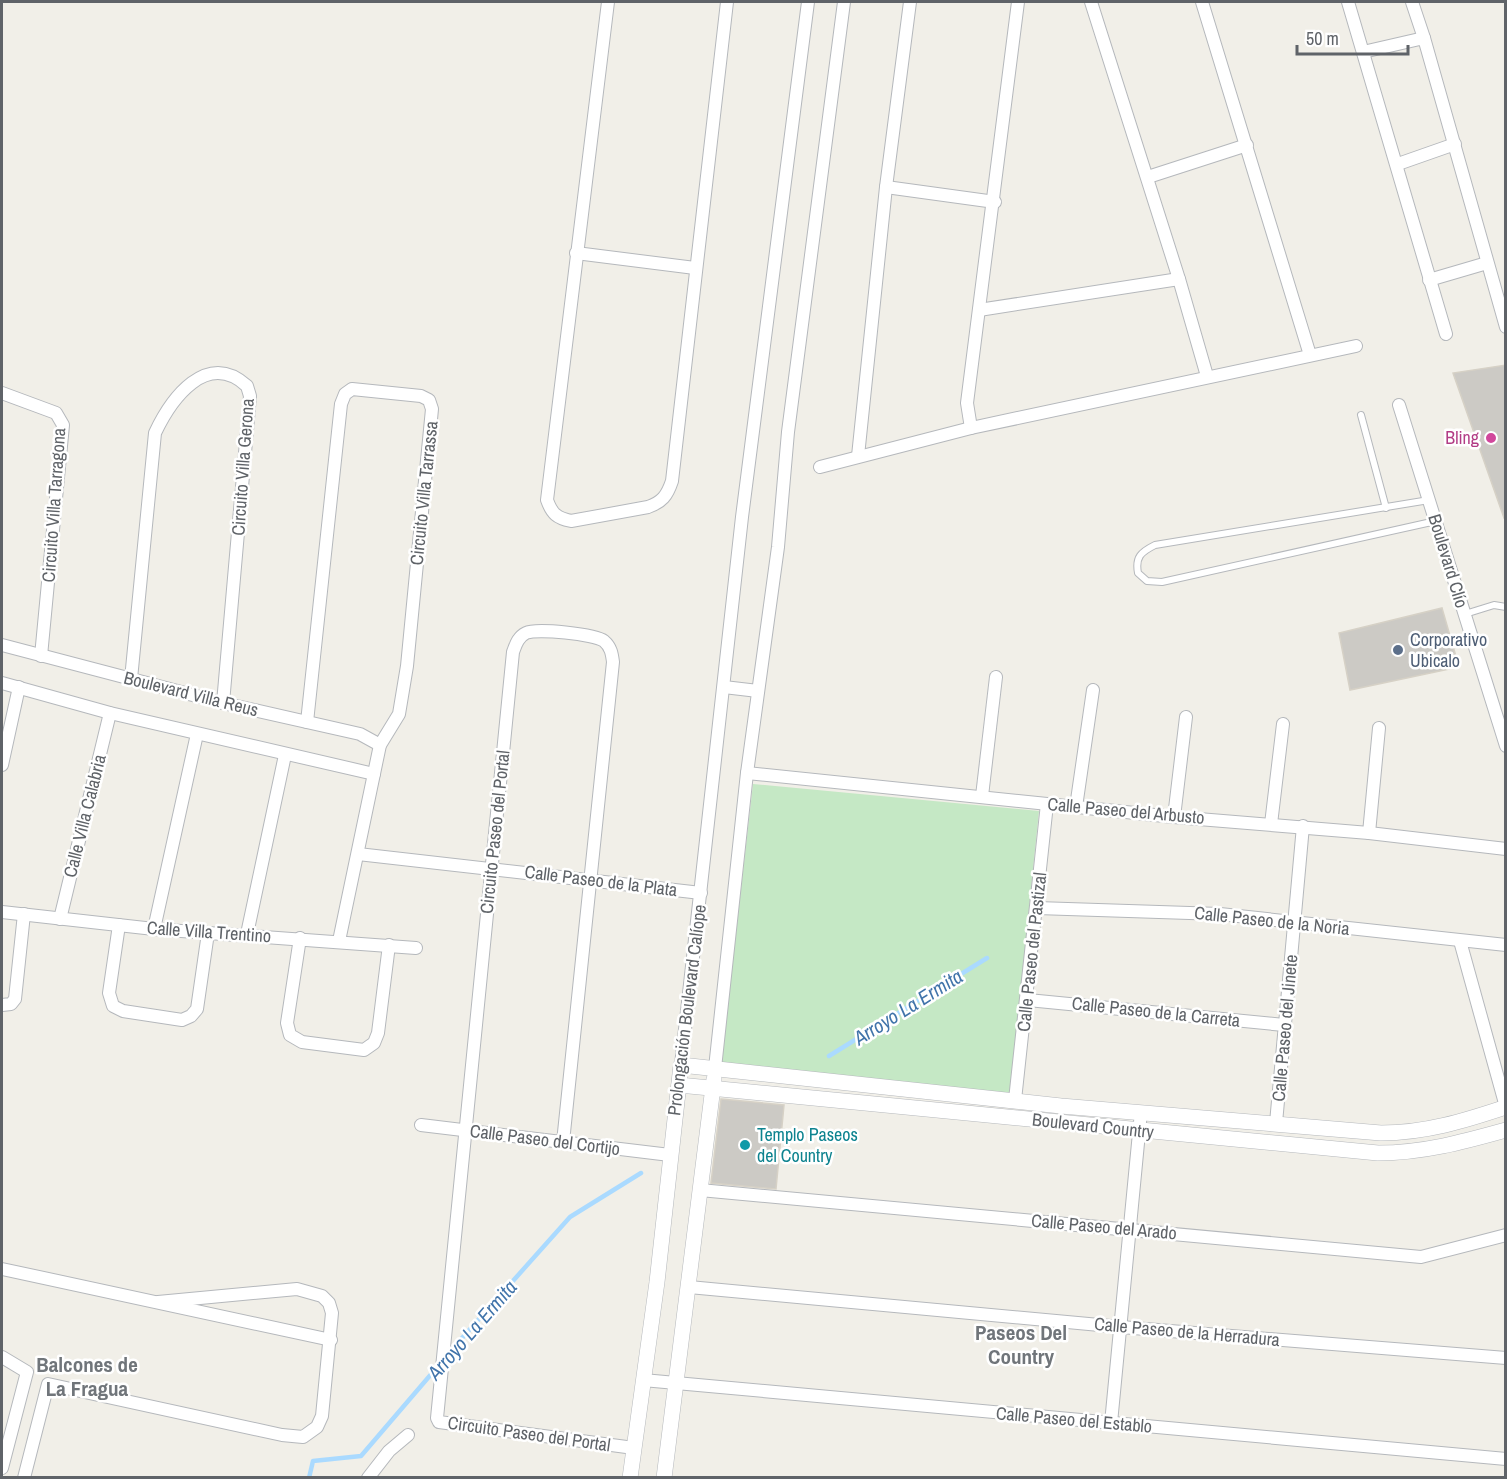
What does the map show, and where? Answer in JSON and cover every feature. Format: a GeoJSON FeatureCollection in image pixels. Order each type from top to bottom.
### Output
{"type":"FeatureCollection","features":[{"type":"Feature","properties":{"kind":"street"},"geometry":{"type":"LineString","coordinates":[[608,2],[548,500],[551,511],[558,518],[571,521],[660,503],[667,494],[672,481],[727,2]]}},
{"type":"Feature","properties":{"kind":"street","name":"Prolongación Boulevard Calíope"},"geometry":{"type":"LineString","coordinates":[[630,1478],[679,1085],[742,517],[808,2]]}},
{"type":"Feature","properties":{"kind":"street","name":"Prolongación Boulevard Calíope"},"geometry":{"type":"LineString","coordinates":[[664,1478],[715,1068],[747,773],[778,547],[786,450],[843,2]]}},
{"type":"Feature","properties":{"kind":"street"},"geometry":{"type":"LineString","coordinates":[[858,456],[886,187],[910,2]]}},
{"type":"Feature","properties":{"kind":"street"},"geometry":{"type":"LineString","coordinates":[[971,428],[967,403],[1018,2]]}},
{"type":"Feature","properties":{"kind":"street"},"geometry":{"type":"LineString","coordinates":[[1092,2],[1148,177],[1207,376]]}},
{"type":"Feature","properties":{"kind":"street"},"geometry":{"type":"LineString","coordinates":[[1202,2],[1310,355]]}},
{"type":"Feature","properties":{"kind":"street"},"geometry":{"type":"LineString","coordinates":[[1348,2],[1398,164],[1446,334]]}},
{"type":"Feature","properties":{"kind":"street"},"geometry":{"type":"LineString","coordinates":[[1412,2],[1455,144],[1506,327]]}},
{"type":"Feature","properties":{"kind":"street"},"geometry":{"type":"LineString","coordinates":[[1363,52],[1424,38]]}},
{"type":"Feature","properties":{"kind":"street"},"geometry":{"type":"LineString","coordinates":[[1398,164],[1455,144]]}},
{"type":"Feature","properties":{"kind":"street"},"geometry":{"type":"LineString","coordinates":[[1148,177],[1247,145]]}},
{"type":"Feature","properties":{"kind":"street"},"geometry":{"type":"LineString","coordinates":[[886,187],[994,202]]}},
{"type":"Feature","properties":{"kind":"street"},"geometry":{"type":"LineString","coordinates":[[576,254],[695,268]]}},
{"type":"Feature","properties":{"kind":"street"},"geometry":{"type":"LineString","coordinates":[[1429,280],[1487,263]]}},
{"type":"Feature","properties":{"kind":"street"},"geometry":{"type":"LineString","coordinates":[[979,310],[1179,279]]}},
{"type":"Feature","properties":{"kind":"street"},"geometry":{"type":"LineString","coordinates":[[820,467],[971,428],[1356,346]]}},
{"type":"Feature","properties":{"kind":"street","name":"Circuito Villa Gerona"},"geometry":{"type":"LineString","coordinates":[[131,679],[155,433],[161,420],[190,382],[208,373],[231,376],[247,386],[250,396],[223,703]]}},
{"type":"Feature","properties":{"kind":"street","name":"Circuito Villa Tarrassa"},"geometry":{"type":"LineString","coordinates":[[307,722],[341,404],[345,394],[352,389],[421,396],[429,400],[432,409],[407,666],[399,714],[380,746]]}},
{"type":"Feature","properties":{"kind":"street","name":"Circuito Villa Tarragona"},"geometry":{"type":"LineString","coordinates":[[2,393],[56,413],[63,425],[41,656]]}},
{"type":"Feature","properties":{"kind":"street","name":"Boulevard Clío"},"geometry":{"type":"LineString","coordinates":[[1399,405],[1464,614],[1501,717],[1506,746]]}},
{"type":"Feature","properties":{"kind":"street","name":"Circuito Paseo del Portal"},"geometry":{"type":"LineString","coordinates":[[563,1142],[613,663],[611,650],[604,641],[593,636],[534,630],[524,634],[516,642],[436,1410],[439,1422],[634,1448]]}},
{"type":"Feature","properties":{"kind":"street","name":"Boulevard Villa Reus"},"geometry":{"type":"LineString","coordinates":[[2,645],[223,703],[360,734],[380,746]]}},
{"type":"Feature","properties":{"kind":"street"},"geometry":{"type":"LineString","coordinates":[[982,796],[996,677]]}},
{"type":"Feature","properties":{"kind":"street","name":"Boulevard Villa Reus"},"geometry":{"type":"LineString","coordinates":[[2,683],[110,713],[374,774]]}},
{"type":"Feature","properties":{"kind":"street"},"geometry":{"type":"LineString","coordinates":[[2,765],[19,687]]}},
{"type":"Feature","properties":{"kind":"street"},"geometry":{"type":"LineString","coordinates":[[724,687],[758,691]]}},
{"type":"Feature","properties":{"kind":"street"},"geometry":{"type":"LineString","coordinates":[[1076,807],[1093,690]]}},
{"type":"Feature","properties":{"kind":"street","name":"Calle Villa Calabria"},"geometry":{"type":"LineString","coordinates":[[60,919],[110,713]]}},
{"type":"Feature","properties":{"kind":"street"},"geometry":{"type":"LineString","coordinates":[[1174,817],[1186,717]]}},
{"type":"Feature","properties":{"kind":"street"},"geometry":{"type":"LineString","coordinates":[[1271,824],[1283,724]]}},
{"type":"Feature","properties":{"kind":"street"},"geometry":{"type":"LineString","coordinates":[[1369,832],[1379,728]]}},
{"type":"Feature","properties":{"kind":"street"},"geometry":{"type":"LineString","coordinates":[[154,929],[197,734]]}},
{"type":"Feature","properties":{"kind":"street"},"geometry":{"type":"LineString","coordinates":[[339,940],[380,746]]}},
{"type":"Feature","properties":{"kind":"street"},"geometry":{"type":"LineString","coordinates":[[247,934],[285,755]]}},
{"type":"Feature","properties":{"kind":"street","name":"Calle Paseo del Arbusto"},"geometry":{"type":"LineString","coordinates":[[747,773],[1174,817],[1369,832],[1506,849]]}},
{"type":"Feature","properties":{"kind":"street","name":"Calle Paseo del Pastizal"},"geometry":{"type":"LineString","coordinates":[[1016,1100],[1047,804]]}},
{"type":"Feature","properties":{"kind":"street","name":"Calle Paseo del Jinete"},"geometry":{"type":"LineString","coordinates":[[1276,1123],[1303,826]]}},
{"type":"Feature","properties":{"kind":"street","name":"Calle Paseo de la Plata"},"geometry":{"type":"LineString","coordinates":[[358,854],[701,893]]}},
{"type":"Feature","properties":{"kind":"street","name":"Calle Paseo de la Noria"},"geometry":{"type":"LineString","coordinates":[[1037,908],[1220,914],[1506,945]]}},
{"type":"Feature","properties":{"kind":"street","name":"Calle Villa Trentino"},"geometry":{"type":"LineString","coordinates":[[2,912],[154,929],[339,940],[416,948]]}},
{"type":"Feature","properties":{"kind":"street"},"geometry":{"type":"LineString","coordinates":[[2,1005],[11,1004],[15,999],[24,914]]}},
{"type":"Feature","properties":{"kind":"street"},"geometry":{"type":"LineString","coordinates":[[119,925],[109,993],[113,1006],[123,1011],[182,1020],[191,1017],[197,1009],[208,933]]}},
{"type":"Feature","properties":{"kind":"street"},"geometry":{"type":"LineString","coordinates":[[300,938],[287,1023],[290,1035],[302,1042],[364,1050],[374,1043],[378,1033],[389,945]]}},
{"type":"Feature","properties":{"kind":"street"},"geometry":{"type":"LineString","coordinates":[[1460,941],[1506,1107]]}},
{"type":"Feature","properties":{"kind":"street","name":"Calle Paseo de la Carreta"},"geometry":{"type":"LineString","coordinates":[[1028,1000],[1284,1025]]}},
{"type":"Feature","properties":{"kind":"street","name":"Boulevard Country"},"geometry":{"type":"LineString","coordinates":[[681,1065],[1141,1112],[1410,1133],[1458,1123],[1506,1107]]}},
{"type":"Feature","properties":{"kind":"street","name":"Boulevard Country"},"geometry":{"type":"LineString","coordinates":[[679,1085],[1378,1153],[1410,1153],[1458,1144],[1506,1130]]}},
{"type":"Feature","properties":{"kind":"street"},"geometry":{"type":"LineString","coordinates":[[1112,1423],[1141,1112]]}},
{"type":"Feature","properties":{"kind":"street","name":"Calle Paseo del Cortijo"},"geometry":{"type":"LineString","coordinates":[[421,1125],[670,1155]]}},
{"type":"Feature","properties":{"kind":"street","name":"Calle Paseo del Arado"},"geometry":{"type":"LineString","coordinates":[[700,1190],[1420,1257],[1506,1236]]}},
{"type":"Feature","properties":{"kind":"street"},"geometry":{"type":"LineString","coordinates":[[2,1269],[331,1340]]}},
{"type":"Feature","properties":{"kind":"street","name":"Calle Paseo de la Herradura"},"geometry":{"type":"LineString","coordinates":[[689,1287],[1121,1327],[1506,1358]]}},
{"type":"Feature","properties":{"kind":"street"},"geometry":{"type":"LineString","coordinates":[[24,1478],[48,1384],[282,1435],[303,1437],[316,1427],[322,1416],[331,1340],[332,1313],[329,1303],[313,1291],[297,1289],[158,1302]]}},
{"type":"Feature","properties":{"kind":"street"},"geometry":{"type":"LineString","coordinates":[[2,1357],[27,1372],[2,1468]]}},
{"type":"Feature","properties":{"kind":"street","name":"Calle Paseo del Establo"},"geometry":{"type":"LineString","coordinates":[[643,1380],[1506,1459]]}},
{"type":"Feature","properties":{"kind":"street"},"geometry":{"type":"LineString","coordinates":[[368,1478],[388,1451],[408,1435]]}},
{"type":"Feature","properties":{"kind":"street"},"geometry":{"type":"LineString","coordinates":[[2,1474],[6,1478]]}},
{"type":"Feature","properties":{"kind":"lane"},"geometry":{"type":"LineString","coordinates":[[1360,415],[1386,508]]}},
{"type":"Feature","properties":{"kind":"lane"},"geometry":{"type":"LineString","coordinates":[[1430,500],[1155,545],[1142,551],[1136,562],[1138,573],[1147,581],[1162,582],[1436,521]]}},
{"type":"Feature","properties":{"kind":"lane"},"geometry":{"type":"LineString","coordinates":[[1464,614],[1494,605],[1506,606]]}},
{"type":"Feature","properties":{"kind":"green space"},"geometry":{"type":"Polygon","coordinates":[[[753,784],[1039,811],[1010,1095],[721,1064],[753,784]]]}},
{"type":"Feature","properties":{"kind":"building","name":"Bling"},"geometry":{"type":"Polygon","coordinates":[[[1506,365],[1506,517],[1504,518],[1453,373],[1506,365]]]}},
{"type":"Feature","properties":{"kind":"building","name":"Corporativo Ubicalo"},"geometry":{"type":"Polygon","coordinates":[[[1442,608],[1459,667],[1350,690],[1339,633],[1442,608]]]}},
{"type":"Feature","properties":{"kind":"building","name":"Templo Paseos del Country"},"geometry":{"type":"Polygon","coordinates":[[[721,1099],[784,1105],[776,1189],[711,1183],[721,1099]]]}},
{"type":"Feature","properties":{"kind":"waterway","name":"Arroyo La Ermita"},"geometry":{"type":"LineString","coordinates":[[829,1056],[987,958]]}},
{"type":"Feature","properties":{"kind":"waterway","name":"Arroyo La Ermita"},"geometry":{"type":"LineString","coordinates":[[446,1356],[570,1217],[641,1173]]}},
{"type":"Feature","properties":{"kind":"waterway","name":"Arroyo La Ermita"},"geometry":{"type":"LineString","coordinates":[[309,1478],[313,1461],[361,1456],[439,1365]]}},
{"type":"Feature","properties":{"kind":"place","name":"Bling"},"geometry":{"type":"Point","coordinates":[1491,438]}},
{"type":"Feature","properties":{"kind":"place","name":"Corporativo Ubicalo"},"geometry":{"type":"Point","coordinates":[1398,650]}},
{"type":"Feature","properties":{"kind":"place","name":"Templo Paseos del Country"},"geometry":{"type":"Point","coordinates":[745,1145]}},
{"type":"Feature","properties":{"kind":"district","name":"Paseos Del Country"},"geometry":{"type":"Point","coordinates":[1021,1345]}},
{"type":"Feature","properties":{"kind":"district","name":"Balcones de La Fragua"},"geometry":{"type":"Point","coordinates":[87,1377]}}]}
